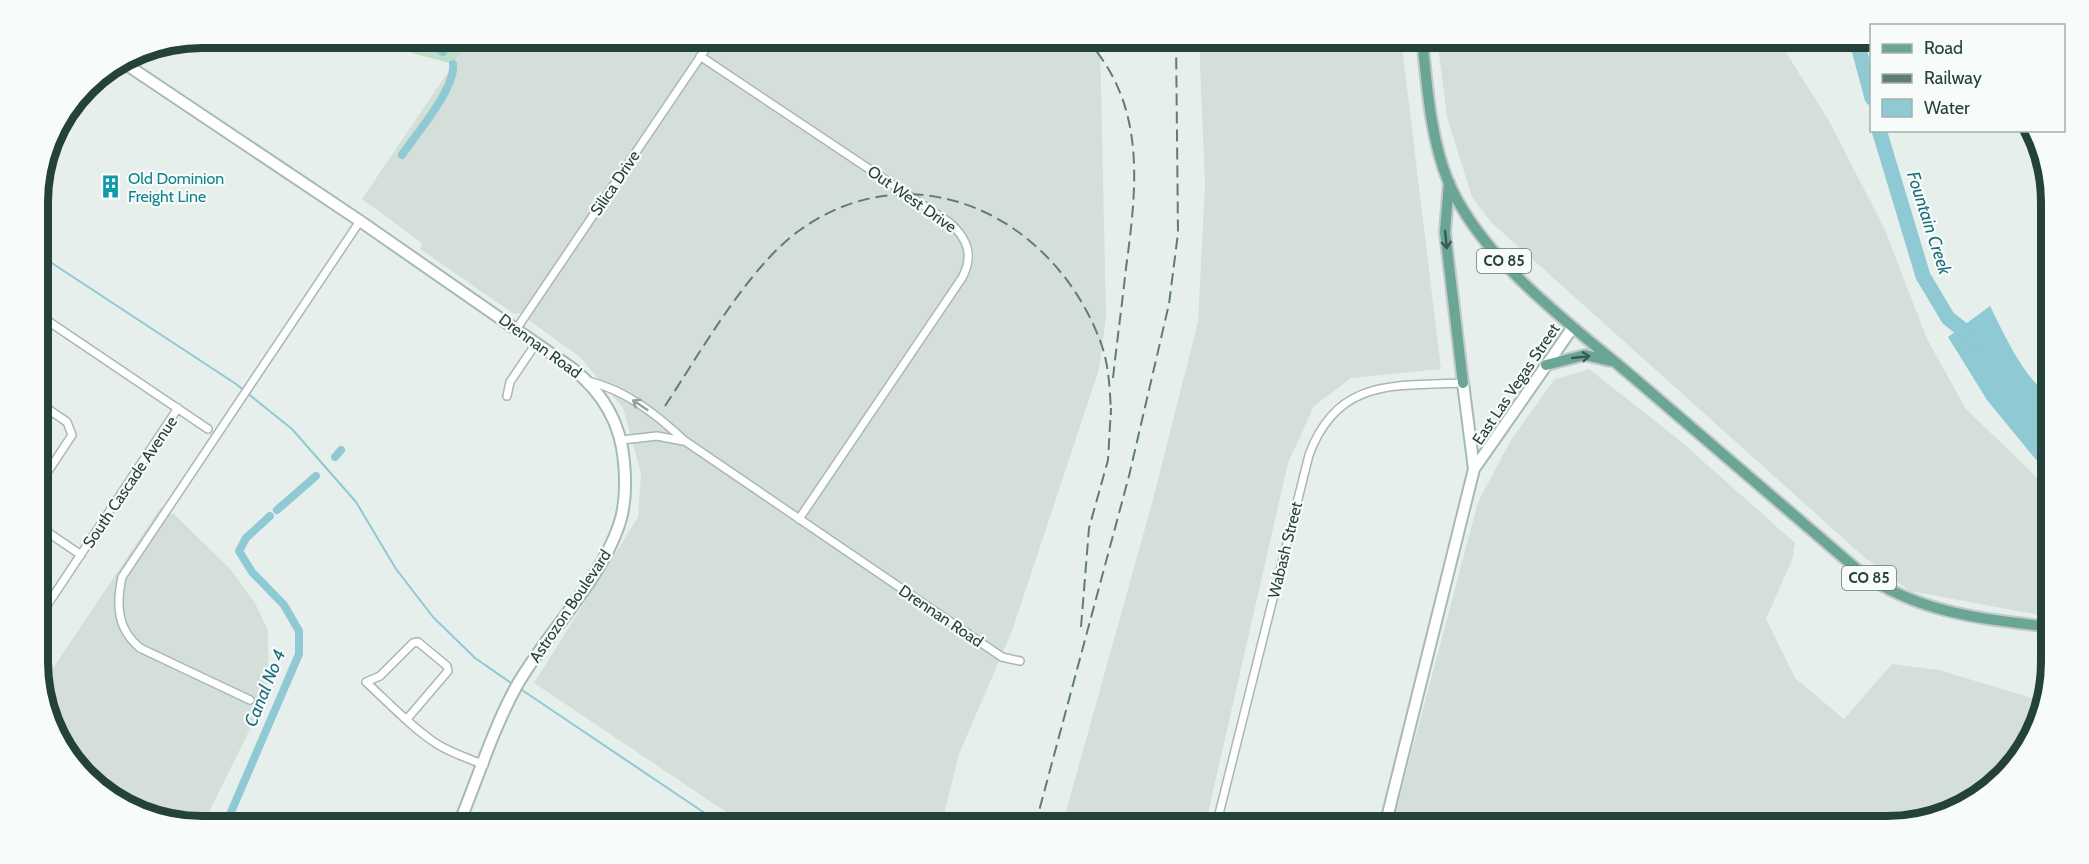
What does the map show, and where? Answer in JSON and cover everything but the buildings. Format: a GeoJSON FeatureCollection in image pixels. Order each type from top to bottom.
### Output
{"type":"FeatureCollection","features":[{"type":"Feature","properties":{"kind":"main road","name":"East Las Vegas Street"},"geometry":{"type":"LineString","coordinates":[[1387,816],[1474,469],[1573,327],[1502,259],[1468,216],[1449,182],[1437,146],[1423,48]]}},
{"type":"Feature","properties":{"kind":"main road","name":"Drennan Road"},"geometry":{"type":"LineString","coordinates":[[130,67],[517,328],[588,381]]}},
{"type":"Feature","properties":{"kind":"main road"},"geometry":{"type":"LineString","coordinates":[[1449,182],[1445,231],[1463,383]]}},
{"type":"Feature","properties":{"kind":"main road","name":"CO 85"},"geometry":{"type":"LineString","coordinates":[[1573,327],[1859,571],[1888,591],[1911,601],[1958,615],[2041,626]]}},
{"type":"Feature","properties":{"kind":"main road"},"geometry":{"type":"LineString","coordinates":[[1546,365],[1585,356],[1616,363]]}},
{"type":"Feature","properties":{"kind":"main road","name":"Astrozon Boulevard"},"geometry":{"type":"LineString","coordinates":[[462,816],[508,704],[524,674],[597,569],[615,537],[625,501],[622,440],[609,410],[588,381]]}},
{"type":"Feature","properties":{"kind":"main road","name":"East Las Vegas Street"},"geometry":{"type":"LineString","coordinates":[[1463,383],[1474,469]]}},
{"type":"Feature","properties":{"kind":"street","name":"Silica Drive"},"geometry":{"type":"LineString","coordinates":[[517,328],[706,48]]}},
{"type":"Feature","properties":{"kind":"street","name":"Out West Drive"},"geometry":{"type":"LineString","coordinates":[[700,56],[950,223],[962,236],[969,251],[968,266],[962,278],[799,519]]}},
{"type":"Feature","properties":{"kind":"street"},"geometry":{"type":"LineString","coordinates":[[250,700],[140,648],[129,639],[120,620],[118,596],[122,577],[360,221]]}},
{"type":"Feature","properties":{"kind":"street","name":"South Cascade Avenue"},"geometry":{"type":"LineString","coordinates":[[48,321],[208,429]]}},
{"type":"Feature","properties":{"kind":"street"},"geometry":{"type":"LineString","coordinates":[[507,396],[510,382],[537,342]]}},
{"type":"Feature","properties":{"kind":"street","name":"Drennan Road"},"geometry":{"type":"LineString","coordinates":[[588,381],[614,387],[665,422],[685,441],[1002,657],[1020,660]]}},
{"type":"Feature","properties":{"kind":"street","name":"Wabash Street"},"geometry":{"type":"LineString","coordinates":[[1218,816],[1308,455],[1318,430],[1338,407],[1367,391],[1392,386],[1463,383]]}},
{"type":"Feature","properties":{"kind":"street","name":"South Cascade Avenue"},"geometry":{"type":"LineString","coordinates":[[48,604],[178,408]]}},
{"type":"Feature","properties":{"kind":"street"},"geometry":{"type":"LineString","coordinates":[[48,409],[67,422],[72,435],[48,471]]}},
{"type":"Feature","properties":{"kind":"street"},"geometry":{"type":"LineString","coordinates":[[622,440],[657,436],[685,441]]}},
{"type":"Feature","properties":{"kind":"street","name":"South Cascade Avenue"},"geometry":{"type":"LineString","coordinates":[[48,532],[81,555]]}},
{"type":"Feature","properties":{"kind":"street"},"geometry":{"type":"LineString","coordinates":[[407,718],[448,671],[447,666],[418,642],[413,643],[380,676],[366,682],[407,718],[439,745],[484,765]]}},
{"type":"Feature","properties":{"kind":"shaded area"},"geometry":{"type":"Polygon","coordinates":[[[464,48],[1100,48],[1106,317],[1099,369],[1012,631],[959,754],[944,816],[732,816],[534,683],[638,517],[641,473],[623,408],[580,357],[519,313],[514,314],[420,249],[422,243],[362,199],[464,48]]]}},
{"type":"Feature","properties":{"kind":"shaded area"},"geometry":{"type":"Polygon","coordinates":[[[1199,48],[1402,48],[1441,369],[1351,378],[1314,406],[1288,463],[1207,816],[1065,816],[1152,503],[1198,322],[1205,186],[1199,48]]]}},
{"type":"Feature","properties":{"kind":"shaded area"},"geometry":{"type":"Polygon","coordinates":[[[1438,48],[1783,48],[1829,121],[1885,230],[1927,339],[1966,409],[2041,481],[2041,613],[2039,615],[1910,591],[1864,557],[1491,222],[1472,197],[1447,117],[1438,48]]]}},
{"type":"Feature","properties":{"kind":"shaded area"},"geometry":{"type":"Polygon","coordinates":[[[1589,369],[1678,439],[1795,543],[1792,560],[1766,619],[1795,678],[1844,719],[1892,664],[1939,670],[2036,699],[2025,730],[2009,756],[1981,784],[1955,800],[1937,808],[1897,816],[1395,816],[1478,502],[1511,440],[1554,380],[1589,369]]]}},
{"type":"Feature","properties":{"kind":"shaded area"},"geometry":{"type":"Polygon","coordinates":[[[161,507],[175,515],[231,570],[255,603],[268,630],[268,681],[256,717],[207,816],[182,815],[152,808],[116,790],[100,778],[74,748],[64,730],[56,712],[48,675],[161,507]]]}},
{"type":"Feature","properties":{"kind":"green space"},"geometry":{"type":"Polygon","coordinates":[[[405,48],[464,48],[453,64],[412,53],[405,48]]]}},
{"type":"Feature","properties":{"kind":"water"},"geometry":{"type":"Polygon","coordinates":[[[1990,306],[2023,367],[2041,389],[2041,466],[1987,400],[1948,337],[1990,306]]]}},
{"type":"Feature","properties":{"kind":"waterway","name":"Canal No 4"},"geometry":{"type":"LineString","coordinates":[[437,48],[443,52]]}},
{"type":"Feature","properties":{"kind":"waterway","name":"Fountain Creek"},"geometry":{"type":"LineString","coordinates":[[1859,48],[1870,90]]}},
{"type":"Feature","properties":{"kind":"waterway","name":"Canal No 4"},"geometry":{"type":"LineString","coordinates":[[402,155],[442,98],[452,74],[453,64]]}},
{"type":"Feature","properties":{"kind":"waterway","name":"Fountain Creek"},"geometry":{"type":"LineString","coordinates":[[1880,132],[1923,276],[1948,318],[1977,341]]}},
{"type":"Feature","properties":{"kind":"waterway"},"geometry":{"type":"LineString","coordinates":[[48,261],[236,384],[292,429],[356,502],[396,569],[433,617],[475,658],[514,685]]}},
{"type":"Feature","properties":{"kind":"waterway","name":"Canal No 4"},"geometry":{"type":"LineString","coordinates":[[335,457],[341,450]]}},
{"type":"Feature","properties":{"kind":"waterway","name":"Canal No 4"},"geometry":{"type":"LineString","coordinates":[[277,510],[316,476]]}},
{"type":"Feature","properties":{"kind":"waterway","name":"Canal No 4"},"geometry":{"type":"LineString","coordinates":[[229,816],[299,654],[299,631],[284,605],[252,572],[239,551],[246,538],[270,516]]}},
{"type":"Feature","properties":{"kind":"waterway"},"geometry":{"type":"LineString","coordinates":[[519,688],[709,816]]}},
{"type":"Feature","properties":{"kind":"railway"},"geometry":{"type":"LineString","coordinates":[[1093,48],[1105,63],[1119,90],[1128,118],[1133,147],[1133,207],[1113,378]]}},
{"type":"Feature","properties":{"kind":"railway"},"geometry":{"type":"LineString","coordinates":[[1038,816],[1129,476],[1169,304],[1178,233],[1176,48]]}},
{"type":"Feature","properties":{"kind":"railway"},"geometry":{"type":"LineString","coordinates":[[665,406],[726,312],[762,265],[781,246],[800,230],[844,206],[889,195],[933,196],[975,208],[1014,229],[1049,259],[1077,295],[1099,338],[1107,366],[1111,415]]}},
{"type":"Feature","properties":{"kind":"railway"},"geometry":{"type":"LineString","coordinates":[[1081,627],[1089,528],[1108,460],[1111,408]]}},
{"type":"Feature","properties":{"kind":"place","name":"Old Dominion Freight Line"},"geometry":{"type":"Point","coordinates":[110,187]}}]}
